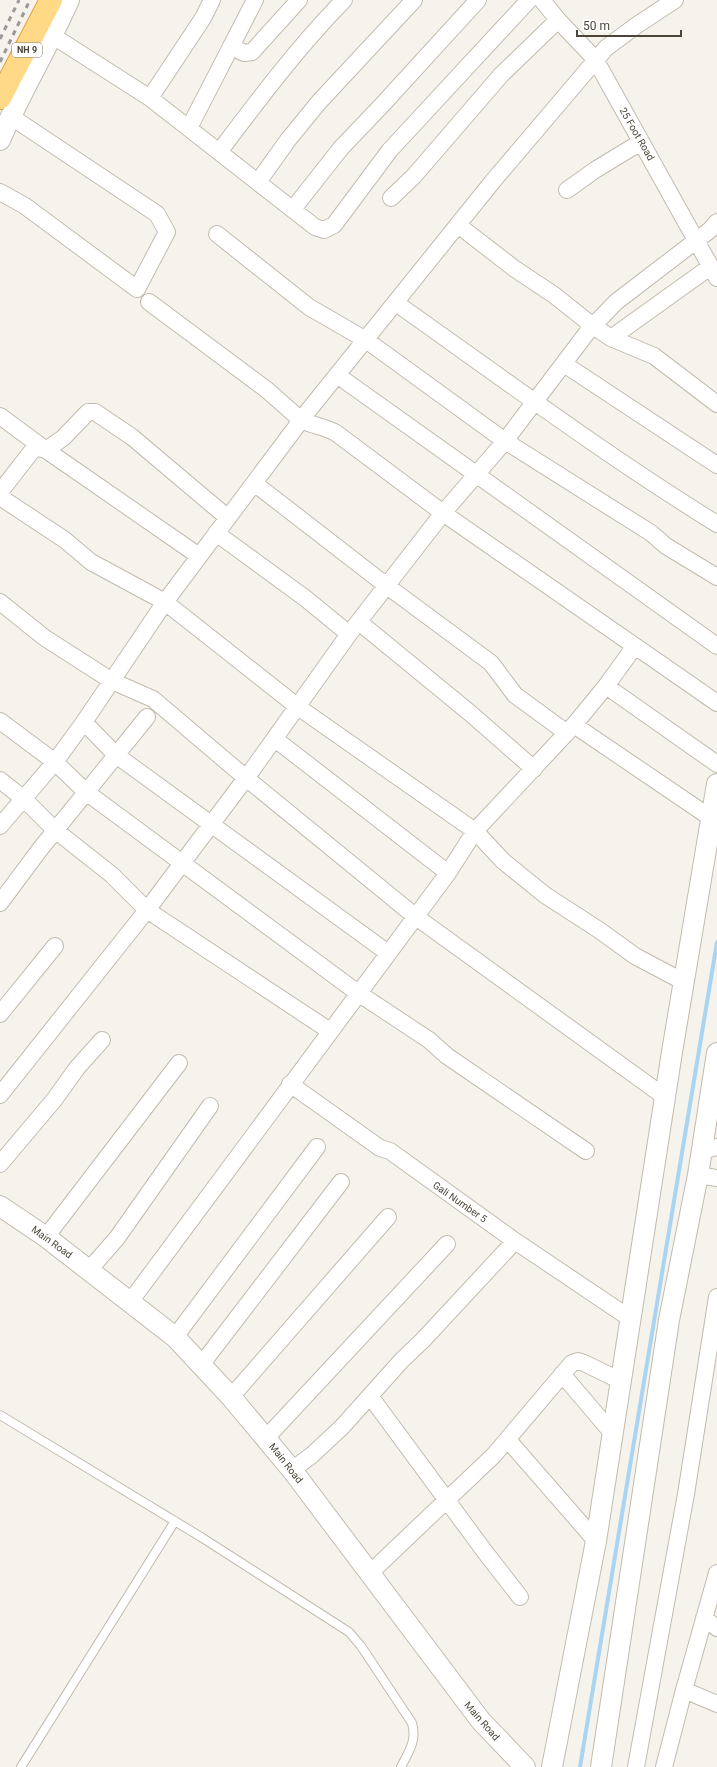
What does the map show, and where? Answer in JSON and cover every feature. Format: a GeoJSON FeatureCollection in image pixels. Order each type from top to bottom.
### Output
{"type":"FeatureCollection","features":[{"type":"Feature","properties":{"kind":"highway","name":"NH 9"},"geometry":{"type":"LineString","coordinates":[[5,107],[24,55],[51,0]]}},
{"type":"Feature","properties":{"kind":"street"},"geometry":{"type":"LineString","coordinates":[[0,140],[5,107],[53,36],[69,0]]}},
{"type":"Feature","properties":{"kind":"street"},"geometry":{"type":"LineString","coordinates":[[150,98],[203,18],[212,0]]}},
{"type":"Feature","properties":{"kind":"street"},"geometry":{"type":"LineString","coordinates":[[189,128],[255,0]]}},
{"type":"Feature","properties":{"kind":"street"},"geometry":{"type":"LineString","coordinates":[[231,46],[248,53],[260,45],[299,0]]}},
{"type":"Feature","properties":{"kind":"street"},"geometry":{"type":"LineString","coordinates":[[219,152],[279,73],[344,0]]}},
{"type":"Feature","properties":{"kind":"street"},"geometry":{"type":"LineString","coordinates":[[258,182],[288,140],[319,102],[414,0]]}},
{"type":"Feature","properties":{"kind":"street"},"geometry":{"type":"LineString","coordinates":[[293,209],[341,148],[384,104],[478,0]]}},
{"type":"Feature","properties":{"kind":"street"},"geometry":{"type":"LineString","coordinates":[[53,36],[150,98],[320,230],[329,229],[334,225],[390,150],[529,0]]}},
{"type":"Feature","properties":{"kind":"street","name":"25 Foot Road"},"geometry":{"type":"LineString","coordinates":[[542,0],[558,20],[596,59],[714,272]]}},
{"type":"Feature","properties":{"kind":"street"},"geometry":{"type":"LineString","coordinates":[[0,826],[54,762],[84,722],[165,602],[301,420],[493,181],[606,48],[637,24],[675,0]]}},
{"type":"Feature","properties":{"kind":"street"},"geometry":{"type":"LineString","coordinates":[[391,198],[414,176],[501,75],[558,20]]}},
{"type":"Feature","properties":{"kind":"street"},"geometry":{"type":"LineString","coordinates":[[0,192],[25,206],[138,289],[167,232],[157,214],[5,107]]}},
{"type":"Feature","properties":{"kind":"street"},"geometry":{"type":"LineString","coordinates":[[567,190],[595,170],[641,142]]}},
{"type":"Feature","properties":{"kind":"street"},"geometry":{"type":"LineString","coordinates":[[0,1095],[147,910],[275,739],[354,628],[443,513],[505,440],[593,326],[616,302],[710,230],[717,222]]}},
{"type":"Feature","properties":{"kind":"street"},"geometry":{"type":"LineString","coordinates":[[458,225],[515,269],[554,295],[593,326],[611,338],[654,356],[717,404]]}},
{"type":"Feature","properties":{"kind":"street"},"geometry":{"type":"LineString","coordinates":[[217,234],[309,307],[366,340],[505,440],[651,533],[666,546],[717,577]]}},
{"type":"Feature","properties":{"kind":"street"},"geometry":{"type":"LineString","coordinates":[[611,338],[714,272]]}},
{"type":"Feature","properties":{"kind":"street"},"geometry":{"type":"LineString","coordinates":[[149,302],[267,390],[301,420],[307,423],[322,426],[336,433],[443,513],[717,703]]}},
{"type":"Feature","properties":{"kind":"street"},"geometry":{"type":"LineString","coordinates":[[396,303],[534,402],[717,524]]}},
{"type":"Feature","properties":{"kind":"street"},"geometry":{"type":"LineString","coordinates":[[564,364],[717,465]]}},
{"type":"Feature","properties":{"kind":"street"},"geometry":{"type":"LineString","coordinates":[[337,375],[717,646]]}},
{"type":"Feature","properties":{"kind":"street"},"geometry":{"type":"LineString","coordinates":[[0,492],[35,447],[46,450],[64,438],[88,412],[95,412],[132,437],[228,518]]}},
{"type":"Feature","properties":{"kind":"street"},"geometry":{"type":"LineString","coordinates":[[0,416],[46,450],[199,556]]}},
{"type":"Feature","properties":{"kind":"street"},"geometry":{"type":"LineString","coordinates":[[254,483],[387,586],[490,663],[515,695],[710,818]]}},
{"type":"Feature","properties":{"kind":"street"},"geometry":{"type":"LineString","coordinates":[[0,497],[65,540],[91,562],[165,602],[298,707],[475,831],[503,861],[545,895],[599,930],[635,956],[684,982]]}},
{"type":"Feature","properties":{"kind":"street"},"geometry":{"type":"LineString","coordinates":[[216,533],[305,598],[354,628],[470,713],[534,769]]}},
{"type":"Feature","properties":{"kind":"street"},"geometry":{"type":"LineString","coordinates":[[0,602],[45,638],[112,681],[153,699],[246,778],[416,917],[665,1097]]}},
{"type":"Feature","properties":{"kind":"street"},"geometry":{"type":"LineString","coordinates":[[130,1302],[290,1084],[416,917],[448,873],[475,831],[571,729],[606,686],[635,646]]}},
{"type":"Feature","properties":{"kind":"street"},"geometry":{"type":"LineString","coordinates":[[606,686],[717,764]]}},
{"type":"Feature","properties":{"kind":"street"},"geometry":{"type":"LineString","coordinates":[[0,903],[55,830],[147,717]]}},
{"type":"Feature","properties":{"kind":"street"},"geometry":{"type":"LineString","coordinates":[[0,721],[54,762],[86,792],[358,993],[429,1040],[447,1056],[586,1151]]}},
{"type":"Feature","properties":{"kind":"street"},"geometry":{"type":"LineString","coordinates":[[84,722],[116,755],[388,953]]}},
{"type":"Feature","properties":{"kind":"street"},"geometry":{"type":"LineString","coordinates":[[275,739],[448,873]]}},
{"type":"Feature","properties":{"kind":"street"},"geometry":{"type":"LineString","coordinates":[[0,780],[24,799],[55,830],[112,875],[147,910],[330,1031]]}},
{"type":"Feature","properties":{"kind":"street"},"geometry":{"type":"LineString","coordinates":[[552,1767],[596,1541],[665,1097],[710,818],[717,784]]}},
{"type":"Feature","properties":{"kind":"street"},"geometry":{"type":"LineString","coordinates":[[0,1014],[55,946]]}},
{"type":"Feature","properties":{"kind":"street"},"geometry":{"type":"LineString","coordinates":[[0,1164],[54,1100],[77,1068],[102,1040]]}},
{"type":"Feature","properties":{"kind":"street"},"geometry":{"type":"LineString","coordinates":[[601,1767],[669,1320],[698,1175],[709,1149],[717,1053]]}},
{"type":"Feature","properties":{"kind":"street"},"geometry":{"type":"LineString","coordinates":[[46,1237],[179,1063]]}},
{"type":"Feature","properties":{"kind":"street","name":"Gali Number 5"},"geometry":{"type":"LineString","coordinates":[[290,1084],[380,1148],[390,1151],[515,1241],[631,1319]]}},
{"type":"Feature","properties":{"kind":"street"},"geometry":{"type":"LineString","coordinates":[[89,1270],[117,1238],[210,1106]]}},
{"type":"Feature","properties":{"kind":"street"},"geometry":{"type":"LineString","coordinates":[[174,1337],[317,1147]]}},
{"type":"Feature","properties":{"kind":"street"},"geometry":{"type":"LineString","coordinates":[[698,1175],[717,1178]]}},
{"type":"Feature","properties":{"kind":"street"},"geometry":{"type":"LineString","coordinates":[[201,1365],[342,1182]]}},
{"type":"Feature","properties":{"kind":"street","name":"Main Road"},"geometry":{"type":"LineString","coordinates":[[0,1206],[46,1237],[174,1337],[231,1397],[292,1470],[484,1725],[525,1767]]}},
{"type":"Feature","properties":{"kind":"street"},"geometry":{"type":"LineString","coordinates":[[231,1397],[388,1217]]}},
{"type":"Feature","properties":{"kind":"street"},"geometry":{"type":"LineString","coordinates":[[292,1470],[312,1455],[342,1427],[515,1241]]}},
{"type":"Feature","properties":{"kind":"street"},"geometry":{"type":"LineString","coordinates":[[266,1438],[447,1244]]}},
{"type":"Feature","properties":{"kind":"street"},"geometry":{"type":"LineString","coordinates":[[636,1767],[686,1494],[717,1297]]}},
{"type":"Feature","properties":{"kind":"street"},"geometry":{"type":"LineString","coordinates":[[369,1574],[508,1440],[572,1363],[578,1361],[621,1382]]}},
{"type":"Feature","properties":{"kind":"street"},"geometry":{"type":"LineString","coordinates":[[562,1374],[613,1434]]}},
{"type":"Feature","properties":{"kind":"street"},"geometry":{"type":"LineString","coordinates":[[370,1396],[520,1597]]}},
{"type":"Feature","properties":{"kind":"street"},"geometry":{"type":"LineString","coordinates":[[508,1440],[596,1541]]}},
{"type":"Feature","properties":{"kind":"street"},"geometry":{"type":"LineString","coordinates":[[664,1767],[717,1572]]}},
{"type":"Feature","properties":{"kind":"street"},"geometry":{"type":"LineString","coordinates":[[704,1618],[717,1628]]}},
{"type":"Feature","properties":{"kind":"street"},"geometry":{"type":"LineString","coordinates":[[684,1690],[717,1704]]}},
{"type":"Feature","properties":{"kind":"lane"},"geometry":{"type":"LineString","coordinates":[[0,1415],[175,1521],[343,1628],[355,1638],[412,1723],[415,1733],[413,1742],[401,1767]]}},
{"type":"Feature","properties":{"kind":"lane"},"geometry":{"type":"LineString","coordinates":[[21,1767],[175,1521]]}},
{"type":"Feature","properties":{"kind":"waterway"},"geometry":{"type":"LineString","coordinates":[[580,1767],[717,942]]}},
{"type":"Feature","properties":{"kind":"railway"},"geometry":{"type":"LineString","coordinates":[[0,39],[19,0]]}},
{"type":"Feature","properties":{"kind":"railway"},"geometry":{"type":"LineString","coordinates":[[0,62],[30,0]]}}]}
